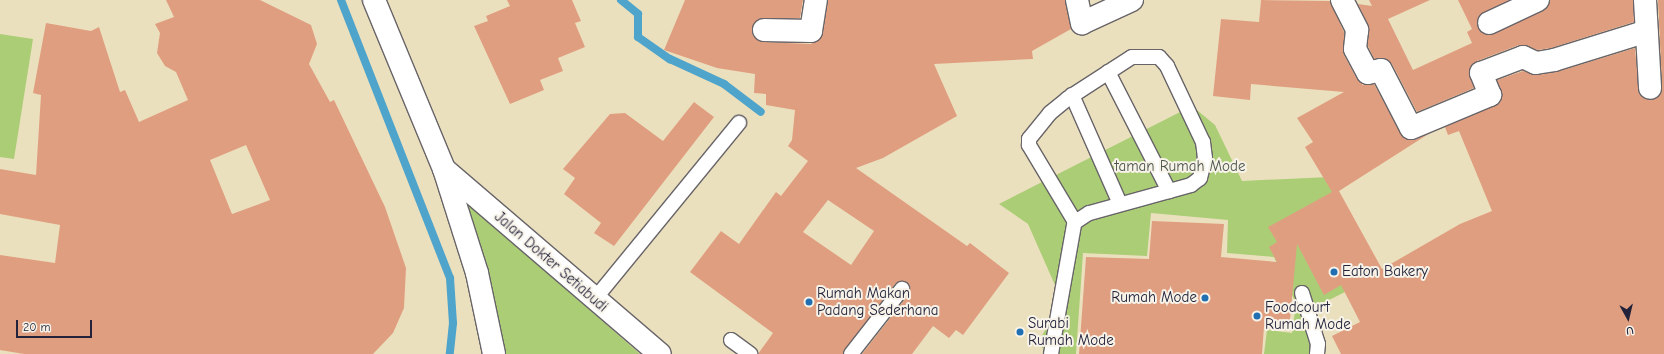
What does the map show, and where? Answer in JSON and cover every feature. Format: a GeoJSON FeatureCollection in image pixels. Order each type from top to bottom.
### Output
{"type":"FeatureCollection","features":[{"type":"Feature","properties":{"kind":"street"},"geometry":{"type":"LineString","coordinates":[[374,0],[444,169],[477,273],[494,354]]}},
{"type":"Feature","properties":{"kind":"street"},"geometry":{"type":"LineString","coordinates":[[764,30],[811,31],[816,0]]}},
{"type":"Feature","properties":{"kind":"street"},"geometry":{"type":"LineString","coordinates":[[1077,0],[1082,23],[1132,0]]}},
{"type":"Feature","properties":{"kind":"street"},"geometry":{"type":"LineString","coordinates":[[1342,0],[1358,30],[1355,49],[1368,73],[1381,70],[1411,128],[1490,95],[1481,73],[1523,57],[1536,63],[1554,60],[1647,31]]}},
{"type":"Feature","properties":{"kind":"street"},"geometry":{"type":"LineString","coordinates":[[1489,23],[1538,0]]}},
{"type":"Feature","properties":{"kind":"street"},"geometry":{"type":"LineString","coordinates":[[1645,0],[1650,88]]}},
{"type":"Feature","properties":{"kind":"street","name":"Jalan Dokter Setiabudi"},"geometry":{"type":"LineString","coordinates":[[444,169],[594,300],[660,354]]}},
{"type":"Feature","properties":{"kind":"lane"},"geometry":{"type":"LineString","coordinates":[[1159,57],[1167,66],[1203,142],[1205,158],[1200,178],[1191,185],[1120,204],[1075,219],[1075,222],[1029,145],[1032,131],[1072,95],[1132,58],[1159,57]]}},
{"type":"Feature","properties":{"kind":"lane"},"geometry":{"type":"LineString","coordinates":[[1108,72],[1169,191]]}},
{"type":"Feature","properties":{"kind":"lane"},"geometry":{"type":"LineString","coordinates":[[1072,95],[1120,204]]}},
{"type":"Feature","properties":{"kind":"lane"},"geometry":{"type":"LineString","coordinates":[[594,300],[739,123]]}},
{"type":"Feature","properties":{"kind":"lane"},"geometry":{"type":"LineString","coordinates":[[1052,354],[1075,219]]}},
{"type":"Feature","properties":{"kind":"lane"},"geometry":{"type":"LineString","coordinates":[[851,354],[902,289]]}},
{"type":"Feature","properties":{"kind":"lane"},"geometry":{"type":"LineString","coordinates":[[1302,293],[1318,344],[1317,354]]}},
{"type":"Feature","properties":{"kind":"lane"},"geometry":{"type":"LineString","coordinates":[[731,340],[750,354]]}},
{"type":"Feature","properties":{"kind":"green space"},"geometry":{"type":"Polygon","coordinates":[[[0,34],[33,39],[14,159],[0,157],[0,34]]]}},
{"type":"Feature","properties":{"kind":"green space","name":"taman Rumah Mode"},"geometry":{"type":"Polygon","coordinates":[[[1192,106],[1215,125],[1242,181],[1329,177],[1365,282],[1301,314],[1274,257],[1227,253],[1228,220],[1151,213],[1147,256],[1083,253],[1076,354],[1051,354],[1037,344],[1062,301],[1028,224],[999,204],[1192,106]]]}},
{"type":"Feature","properties":{"kind":"green space"},"geometry":{"type":"Polygon","coordinates":[[[461,197],[640,354],[487,354],[461,197]]]}},
{"type":"Feature","properties":{"kind":"green space"},"geometry":{"type":"Polygon","coordinates":[[[1296,304],[1317,354],[1264,354],[1267,330],[1292,333],[1296,304]]]}},
{"type":"Feature","properties":{"kind":"building"},"geometry":{"type":"Polygon","coordinates":[[[166,0],[260,0],[311,25],[317,44],[309,64],[330,102],[334,100],[385,207],[406,268],[404,308],[393,333],[373,354],[24,354],[0,350],[0,255],[55,263],[60,225],[0,214],[0,169],[36,175],[41,95],[33,93],[46,23],[91,31],[99,27],[120,92],[125,90],[139,122],[188,100],[176,72],[165,66],[157,53],[160,33],[155,24],[174,17],[166,0]],[[246,145],[210,160],[232,214],[270,200],[246,145]]]}},
{"type":"Feature","properties":{"kind":"building"},"geometry":{"type":"Polygon","coordinates":[[[507,0],[572,0],[581,21],[575,23],[585,47],[558,58],[563,71],[540,80],[544,90],[510,104],[474,26],[488,21],[486,16],[510,6],[507,0]]]}},
{"type":"Feature","properties":{"kind":"building"},"geometry":{"type":"Polygon","coordinates":[[[685,0],[803,0],[800,18],[764,18],[754,23],[752,30],[753,36],[763,42],[811,44],[823,33],[828,0],[1065,0],[1071,29],[1032,51],[1033,59],[934,64],[957,116],[883,158],[856,168],[967,246],[970,243],[1009,273],[963,335],[956,330],[949,338],[933,326],[912,354],[862,354],[909,294],[910,285],[903,281],[895,284],[843,354],[758,354],[773,333],[690,272],[721,231],[739,244],[776,192],[781,196],[808,161],[788,146],[792,140],[795,110],[766,105],[766,94],[754,93],[755,74],[717,68],[664,50],[685,0]],[[828,200],[803,232],[851,265],[874,231],[828,200]]]}},
{"type":"Feature","properties":{"kind":"building"},"geometry":{"type":"Polygon","coordinates":[[[1261,0],[1330,1],[1344,32],[1344,55],[1357,79],[1363,85],[1374,84],[1404,138],[1415,140],[1430,133],[1339,191],[1382,269],[1460,224],[1492,211],[1459,131],[1448,135],[1445,127],[1500,103],[1502,96],[1497,80],[1523,71],[1538,75],[1556,72],[1635,48],[1639,94],[1645,99],[1657,98],[1662,87],[1658,0],[1664,0],[1664,354],[1341,354],[1332,336],[1360,322],[1341,285],[1324,295],[1297,244],[1289,330],[1264,327],[1262,354],[1079,354],[1086,257],[1149,259],[1152,221],[1224,224],[1221,257],[1277,262],[1269,247],[1277,242],[1268,227],[1332,192],[1305,147],[1313,142],[1297,118],[1344,92],[1251,84],[1250,100],[1213,96],[1221,19],[1259,22],[1261,0]]]}},
{"type":"Feature","properties":{"kind":"building"},"geometry":{"type":"Polygon","coordinates":[[[1369,0],[1430,0],[1388,19],[1413,70],[1472,43],[1467,32],[1472,29],[1458,0],[1509,0],[1479,16],[1478,28],[1488,35],[1543,11],[1550,0],[1633,0],[1634,22],[1551,48],[1538,50],[1519,45],[1477,61],[1469,72],[1474,88],[1417,112],[1392,64],[1384,58],[1374,59],[1368,46],[1368,25],[1358,4],[1372,6],[1369,0]]]}},
{"type":"Feature","properties":{"kind":"building"},"geometry":{"type":"Polygon","coordinates":[[[694,102],[714,117],[614,246],[594,233],[601,223],[564,194],[575,178],[563,169],[610,114],[625,113],[663,141],[694,102]]]}},
{"type":"Feature","properties":{"kind":"waterway"},"geometry":{"type":"LineString","coordinates":[[341,0],[450,278],[453,323],[450,354]]}},
{"type":"Feature","properties":{"kind":"waterway"},"geometry":{"type":"LineString","coordinates":[[621,0],[638,14],[638,37],[670,59],[724,84],[761,112]]}},
{"type":"Feature","properties":{"kind":"place","name":"Eaton Bakery"},"geometry":{"type":"Point","coordinates":[1334,272]}},
{"type":"Feature","properties":{"kind":"place","name":"Rumah Mode"},"geometry":{"type":"Point","coordinates":[1205,298]}},
{"type":"Feature","properties":{"kind":"place","name":"Rumah Makan Padang Sederhana"},"geometry":{"type":"Point","coordinates":[809,302]}},
{"type":"Feature","properties":{"kind":"place","name":"Foodcourt Rumah Mode"},"geometry":{"type":"Point","coordinates":[1257,316]}},
{"type":"Feature","properties":{"kind":"place","name":"Surabi Rumah Mode"},"geometry":{"type":"Point","coordinates":[1020,332]}}]}
